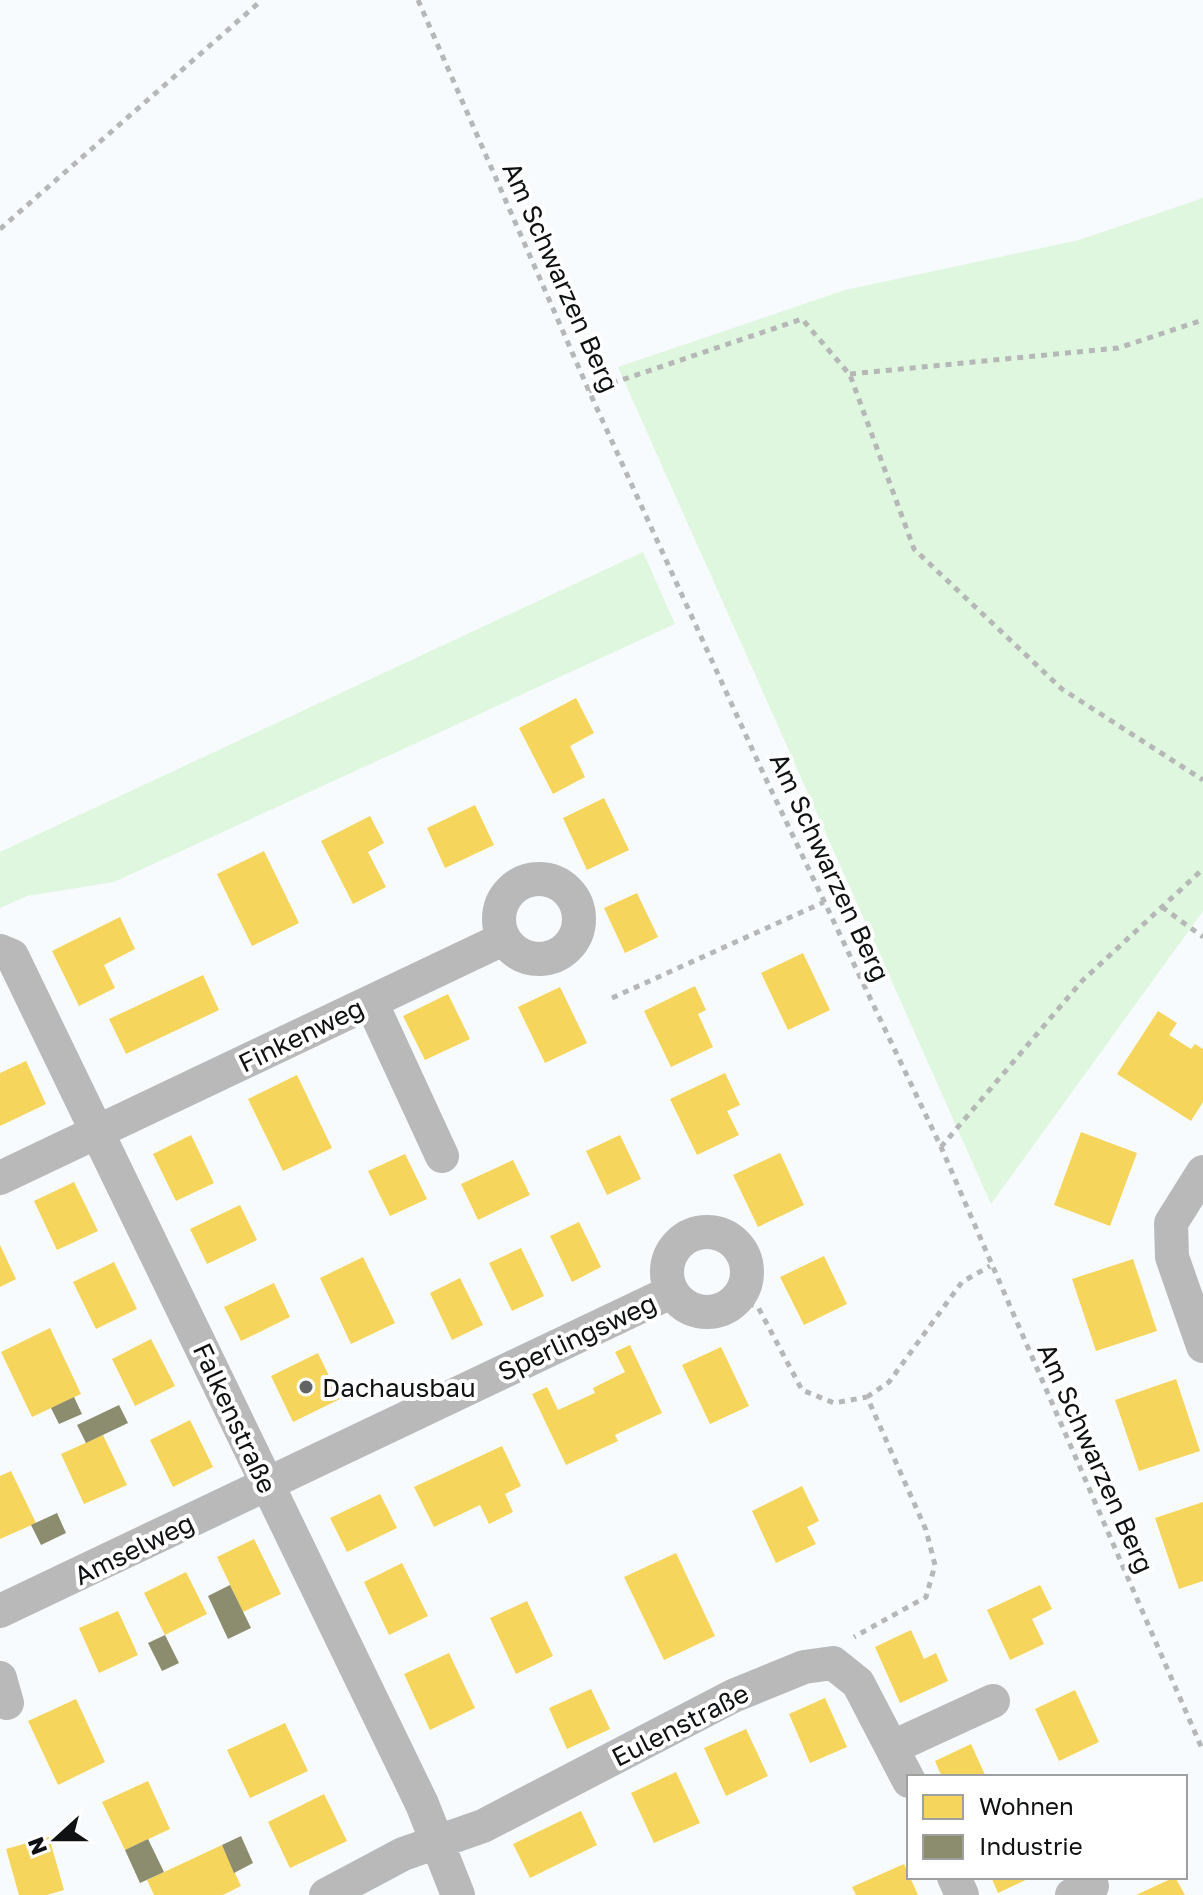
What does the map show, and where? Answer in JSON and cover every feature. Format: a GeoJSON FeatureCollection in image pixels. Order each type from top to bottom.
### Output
{"type":"FeatureCollection","features":[{"type":"Feature","properties":{"kind":"street","name":"Finkenweg"},"geometry":{"type":"LineString","coordinates":[[0,1178],[503,939]]}},
{"type":"Feature","properties":{"kind":"street","name":"Falkenstraße"},"geometry":{"type":"LineString","coordinates":[[0,951],[12,956],[99,1132],[422,1804],[458,1895]]}},
{"type":"Feature","properties":{"kind":"street"},"geometry":{"type":"LineString","coordinates":[[371,1002],[442,1156]]}},
{"type":"Feature","properties":{"kind":"street"},"geometry":{"type":"LineString","coordinates":[[1203,1172],[1171,1223],[1172,1257],[1203,1346]]}},
{"type":"Feature","properties":{"kind":"street","name":"Sperlingsweg"},"geometry":{"type":"LineString","coordinates":[[704,1232],[730,1239],[746,1260],[747,1274],[737,1299],[716,1312],[702,1313],[679,1302],[667,1280],[671,1253],[691,1235],[704,1232]]}},
{"type":"Feature","properties":{"kind":"street","name":"Sperlingsweg"},"geometry":{"type":"LineString","coordinates":[[267,1485],[671,1292]]}},
{"type":"Feature","properties":{"kind":"street","name":"Amselweg"},"geometry":{"type":"LineString","coordinates":[[0,1611],[267,1485]]}},
{"type":"Feature","properties":{"kind":"street"},"geometry":{"type":"LineString","coordinates":[[833,1663],[858,1683],[907,1777]]}},
{"type":"Feature","properties":{"kind":"street","name":"Eulenstraße"},"geometry":{"type":"LineString","coordinates":[[326,1895],[403,1854],[483,1826],[733,1696],[804,1667],[833,1663]]}},
{"type":"Feature","properties":{"kind":"street"},"geometry":{"type":"LineString","coordinates":[[893,1747],[993,1701]]}},
{"type":"Feature","properties":{"kind":"path"},"geometry":{"type":"LineString","coordinates":[[0,229],[262,0]]}},
{"type":"Feature","properties":{"kind":"path","name":"Am Schwarzen Berg"},"geometry":{"type":"LineString","coordinates":[[418,0],[589,391],[824,902],[941,1147],[990,1266],[1203,1751]]}},
{"type":"Feature","properties":{"kind":"path"},"geometry":{"type":"LineString","coordinates":[[589,391],[802,319],[850,375],[914,549],[1062,689],[1203,780]]}},
{"type":"Feature","properties":{"kind":"path"},"geometry":{"type":"LineString","coordinates":[[850,375],[1118,348],[1203,320]]}},
{"type":"Feature","properties":{"kind":"path"},"geometry":{"type":"LineString","coordinates":[[941,1147],[1082,981],[1203,869]]}},
{"type":"Feature","properties":{"kind":"path"},"geometry":{"type":"LineString","coordinates":[[612,998],[824,902]]}},
{"type":"Feature","properties":{"kind":"path"},"geometry":{"type":"LineString","coordinates":[[1161,907],[1203,937]]}},
{"type":"Feature","properties":{"kind":"path"},"geometry":{"type":"LineString","coordinates":[[737,1299],[758,1307],[802,1390],[834,1403],[867,1397],[889,1382],[962,1282],[990,1266]]}},
{"type":"Feature","properties":{"kind":"path"},"geometry":{"type":"LineString","coordinates":[[833,1663],[849,1640],[926,1597],[935,1565],[926,1530],[867,1397]]}},
{"type":"Feature","properties":{"kind":"green space"},"geometry":{"type":"Polygon","coordinates":[[[1203,198],[1203,911],[991,1204],[618,367],[845,290],[1079,240],[1203,198]]]}},
{"type":"Feature","properties":{"kind":"green space"},"geometry":{"type":"Polygon","coordinates":[[[643,552],[675,624],[114,882],[27,896],[0,908],[0,852],[643,552]]]}},
{"type":"Feature","properties":{"kind":"building: Wohnen"},"geometry":{"type":"Polygon","coordinates":[[[576,698],[594,733],[570,746],[585,777],[553,794],[519,728],[576,698]]]}},
{"type":"Feature","properties":{"kind":"building: Wohnen"},"geometry":{"type":"Polygon","coordinates":[[[604,798],[629,850],[587,870],[563,818],[604,798]]]}},
{"type":"Feature","properties":{"kind":"building: Wohnen"},"geometry":{"type":"Polygon","coordinates":[[[475,805],[494,845],[445,868],[427,828],[475,805]]]}},
{"type":"Feature","properties":{"kind":"building: Wohnen"},"geometry":{"type":"Polygon","coordinates":[[[370,816],[384,843],[368,852],[386,887],[353,904],[321,841],[370,816]]]}},
{"type":"Feature","properties":{"kind":"building: Wohnen"},"geometry":{"type":"Polygon","coordinates":[[[264,851],[299,923],[252,946],[217,874],[264,851]]]}},
{"type":"Feature","properties":{"kind":"building: Wohnen"},"geometry":{"type":"Polygon","coordinates":[[[637,893],[658,937],[625,953],[604,908],[637,893]]]}},
{"type":"Feature","properties":{"kind":"building: Wohnen"},"geometry":{"type":"Polygon","coordinates":[[[120,917],[135,949],[104,965],[115,988],[79,1006],[52,951],[120,917]]]}},
{"type":"Feature","properties":{"kind":"building: Wohnen"},"geometry":{"type":"Polygon","coordinates":[[[803,953],[830,1010],[788,1030],[761,973],[803,953]]]}},
{"type":"Feature","properties":{"kind":"building: Wohnen"},"geometry":{"type":"Polygon","coordinates":[[[203,975],[219,1010],[126,1054],[109,1019],[203,975]]]}},
{"type":"Feature","properties":{"kind":"building: Wohnen"},"geometry":{"type":"Polygon","coordinates":[[[695,986],[706,1010],[698,1014],[713,1047],[671,1067],[644,1011],[695,986]]]}},
{"type":"Feature","properties":{"kind":"building: Wohnen"},"geometry":{"type":"Polygon","coordinates":[[[560,987],[587,1043],[545,1063],[518,1007],[560,987]]]}},
{"type":"Feature","properties":{"kind":"building: Wohnen"},"geometry":{"type":"Polygon","coordinates":[[[448,994],[470,1039],[425,1060],[403,1016],[448,994]]]}},
{"type":"Feature","properties":{"kind":"building: Wohnen"},"geometry":{"type":"Polygon","coordinates":[[[1158,1011],[1177,1023],[1169,1035],[1191,1049],[1195,1044],[1203,1049],[1203,1102],[1191,1121],[1117,1074],[1158,1011]]]}},
{"type":"Feature","properties":{"kind":"building: Wohnen"},"geometry":{"type":"Polygon","coordinates":[[[26,1061],[46,1104],[0,1126],[0,1073],[26,1061]]]}},
{"type":"Feature","properties":{"kind":"building: Wohnen"},"geometry":{"type":"Polygon","coordinates":[[[725,1073],[740,1105],[727,1111],[739,1135],[697,1155],[670,1099],[725,1073]]]}},
{"type":"Feature","properties":{"kind":"building: Wohnen"},"geometry":{"type":"Polygon","coordinates":[[[297,1075],[332,1148],[283,1171],[248,1099],[297,1075]]]}},
{"type":"Feature","properties":{"kind":"building: Wohnen"},"geometry":{"type":"Polygon","coordinates":[[[1081,1132],[1137,1153],[1110,1226],[1054,1205],[1081,1132]]]}},
{"type":"Feature","properties":{"kind":"building: Wohnen"},"geometry":{"type":"Polygon","coordinates":[[[191,1135],[214,1183],[176,1201],[153,1154],[191,1135]]]}},
{"type":"Feature","properties":{"kind":"building: Wohnen"},"geometry":{"type":"Polygon","coordinates":[[[620,1135],[641,1179],[607,1195],[586,1151],[620,1135]]]}},
{"type":"Feature","properties":{"kind":"building: Wohnen"},"geometry":{"type":"Polygon","coordinates":[[[780,1153],[804,1205],[758,1227],[733,1175],[780,1153]]]}},
{"type":"Feature","properties":{"kind":"building: Wohnen"},"geometry":{"type":"Polygon","coordinates":[[[405,1154],[427,1199],[390,1216],[368,1171],[405,1154]]]}},
{"type":"Feature","properties":{"kind":"building: Wohnen"},"geometry":{"type":"Polygon","coordinates":[[[513,1160],[530,1195],[478,1220],[461,1184],[513,1160]]]}},
{"type":"Feature","properties":{"kind":"building: Wohnen"},"geometry":{"type":"Polygon","coordinates":[[[74,1182],[98,1231],[57,1250],[34,1201],[74,1182]]]}},
{"type":"Feature","properties":{"kind":"building: Wohnen"},"geometry":{"type":"Polygon","coordinates":[[[240,1205],[257,1240],[207,1264],[190,1229],[240,1205]]]}},
{"type":"Feature","properties":{"kind":"building: Wohnen"},"geometry":{"type":"Polygon","coordinates":[[[579,1222],[601,1267],[572,1282],[550,1236],[579,1222]]]}},
{"type":"Feature","properties":{"kind":"building: Wohnen"},"geometry":{"type":"Polygon","coordinates":[[[0,1245],[16,1279],[0,1287],[0,1245]]]}},
{"type":"Feature","properties":{"kind":"building: Wohnen"},"geometry":{"type":"Polygon","coordinates":[[[521,1248],[544,1296],[512,1311],[489,1263],[521,1248]]]}},
{"type":"Feature","properties":{"kind":"building: Wohnen"},"geometry":{"type":"Polygon","coordinates":[[[824,1256],[847,1304],[804,1325],[780,1277],[824,1256]]]}},
{"type":"Feature","properties":{"kind":"building: Wohnen"},"geometry":{"type":"Polygon","coordinates":[[[363,1257],[395,1323],[351,1344],[320,1278],[363,1257]]]}},
{"type":"Feature","properties":{"kind":"building: Wohnen"},"geometry":{"type":"Polygon","coordinates":[[[1133,1259],[1157,1331],[1096,1351],[1072,1279],[1133,1259]]]}},
{"type":"Feature","properties":{"kind":"building: Wohnen"},"geometry":{"type":"Polygon","coordinates":[[[114,1262],[137,1309],[96,1329],[73,1282],[114,1262]]]}},
{"type":"Feature","properties":{"kind":"building: Wohnen"},"geometry":{"type":"Polygon","coordinates":[[[460,1278],[483,1325],[452,1340],[430,1293],[460,1278]]]}},
{"type":"Feature","properties":{"kind":"building: Wohnen"},"geometry":{"type":"Polygon","coordinates":[[[274,1283],[290,1317],[241,1341],[224,1307],[274,1283]]]}},
{"type":"Feature","properties":{"kind":"building: Wohnen"},"geometry":{"type":"Polygon","coordinates":[[[50,1328],[81,1394],[32,1417],[1,1352],[50,1328]]]}},
{"type":"Feature","properties":{"kind":"building: Wohnen"},"geometry":{"type":"Polygon","coordinates":[[[151,1339],[175,1386],[135,1406],[112,1359],[151,1339]]]}},
{"type":"Feature","properties":{"kind":"building: Wohnen"},"geometry":{"type":"Polygon","coordinates":[[[630,1345],[662,1413],[615,1435],[618,1441],[566,1465],[532,1394],[547,1387],[558,1410],[595,1393],[593,1388],[625,1372],[615,1352],[630,1345]]]}},
{"type":"Feature","properties":{"kind":"building: Wohnen"},"geometry":{"type":"Polygon","coordinates":[[[721,1347],[749,1406],[710,1424],[682,1365],[721,1347]]]}},
{"type":"Feature","properties":{"kind":"building: Wohnen","name":"Dachausbau"},"geometry":{"type":"Polygon","coordinates":[[[318,1353],[340,1399],[293,1422],[271,1376],[318,1353]]]}},
{"type":"Feature","properties":{"kind":"building: Wohnen"},"geometry":{"type":"Polygon","coordinates":[[[1176,1379],[1200,1451],[1139,1471],[1115,1400],[1176,1379]]]}},
{"type":"Feature","properties":{"kind":"building: Wohnen"},"geometry":{"type":"Polygon","coordinates":[[[190,1420],[213,1467],[173,1487],[150,1440],[190,1420]]]}},
{"type":"Feature","properties":{"kind":"building: Wohnen"},"geometry":{"type":"Polygon","coordinates":[[[103,1435],[127,1485],[84,1504],[61,1454],[103,1435]]]}},
{"type":"Feature","properties":{"kind":"building: Wohnen"},"geometry":{"type":"Polygon","coordinates":[[[502,1446],[521,1486],[505,1494],[513,1512],[489,1524],[480,1505],[434,1527],[414,1487],[502,1446]]]}},
{"type":"Feature","properties":{"kind":"building: Wohnen"},"geometry":{"type":"Polygon","coordinates":[[[11,1471],[36,1523],[0,1539],[0,1476],[11,1471]]]}},
{"type":"Feature","properties":{"kind":"building: Wohnen"},"geometry":{"type":"Polygon","coordinates":[[[802,1486],[819,1521],[807,1527],[816,1544],[776,1563],[752,1511],[802,1486]]]}},
{"type":"Feature","properties":{"kind":"building: Wohnen"},"geometry":{"type":"Polygon","coordinates":[[[380,1494],[397,1528],[347,1552],[330,1518],[380,1494]]]}},
{"type":"Feature","properties":{"kind":"building: Wohnen"},"geometry":{"type":"Polygon","coordinates":[[[1203,1502],[1203,1581],[1179,1589],[1155,1518],[1203,1502]]]}},
{"type":"Feature","properties":{"kind":"building: Wohnen"},"geometry":{"type":"Polygon","coordinates":[[[254,1539],[281,1594],[243,1612],[217,1557],[254,1539]]]}},
{"type":"Feature","properties":{"kind":"building: Wohnen"},"geometry":{"type":"Polygon","coordinates":[[[676,1553],[715,1636],[664,1660],[624,1577],[676,1553]]]}},
{"type":"Feature","properties":{"kind":"building: Wohnen"},"geometry":{"type":"Polygon","coordinates":[[[402,1563],[428,1616],[389,1635],[364,1582],[402,1563]]]}},
{"type":"Feature","properties":{"kind":"building: Wohnen"},"geometry":{"type":"Polygon","coordinates":[[[186,1572],[207,1614],[165,1635],[144,1593],[186,1572]]]}},
{"type":"Feature","properties":{"kind":"building: Wohnen"},"geometry":{"type":"Polygon","coordinates":[[[1040,1585],[1052,1609],[1032,1619],[1044,1644],[1010,1660],[987,1610],[1040,1585]]]}},
{"type":"Feature","properties":{"kind":"building: Wohnen"},"geometry":{"type":"Polygon","coordinates":[[[527,1601],[553,1656],[516,1674],[490,1618],[527,1601]]]}},
{"type":"Feature","properties":{"kind":"building: Wohnen"},"geometry":{"type":"Polygon","coordinates":[[[118,1611],[138,1655],[99,1673],[79,1628],[118,1611]]]}},
{"type":"Feature","properties":{"kind":"building: Wohnen"},"geometry":{"type":"Polygon","coordinates":[[[911,1630],[924,1659],[936,1653],[948,1681],[900,1703],[875,1647],[911,1630]]]}},
{"type":"Feature","properties":{"kind":"building: Wohnen"},"geometry":{"type":"Polygon","coordinates":[[[449,1653],[475,1708],[430,1730],[404,1674],[449,1653]]]}},
{"type":"Feature","properties":{"kind":"building: Wohnen"},"geometry":{"type":"Polygon","coordinates":[[[591,1689],[610,1729],[567,1749],[549,1708],[591,1689]]]}},
{"type":"Feature","properties":{"kind":"building: Wohnen"},"geometry":{"type":"Polygon","coordinates":[[[1075,1690],[1099,1742],[1059,1761],[1035,1709],[1075,1690]]]}},
{"type":"Feature","properties":{"kind":"building: Wohnen"},"geometry":{"type":"Polygon","coordinates":[[[825,1698],[847,1747],[810,1763],[789,1714],[825,1698]]]}},
{"type":"Feature","properties":{"kind":"building: Wohnen"},"geometry":{"type":"Polygon","coordinates":[[[76,1699],[105,1762],[58,1785],[28,1721],[76,1699]]]}},
{"type":"Feature","properties":{"kind":"building: Wohnen"},"geometry":{"type":"Polygon","coordinates":[[[285,1723],[308,1771],[250,1798],[227,1750],[285,1723]]]}},
{"type":"Feature","properties":{"kind":"building: Wohnen"},"geometry":{"type":"Polygon","coordinates":[[[746,1729],[768,1776],[726,1796],[704,1748],[746,1729]]]}},
{"type":"Feature","properties":{"kind":"building: Wohnen"},"geometry":{"type":"Polygon","coordinates":[[[971,1744],[985,1775],[941,1775],[935,1761],[971,1744]]]}},
{"type":"Feature","properties":{"kind":"building: Wohnen"},"geometry":{"type":"Polygon","coordinates":[[[676,1772],[700,1823],[654,1843],[631,1793],[676,1772]]]}},
{"type":"Feature","properties":{"kind":"building: Wohnen"},"geometry":{"type":"Polygon","coordinates":[[[148,1781],[170,1829],[125,1850],[102,1802],[148,1781]]]}},
{"type":"Feature","properties":{"kind":"building: Wohnen"},"geometry":{"type":"Polygon","coordinates":[[[324,1794],[347,1841],[290,1868],[268,1822],[324,1794]]]}},
{"type":"Feature","properties":{"kind":"building: Wohnen"},"geometry":{"type":"Polygon","coordinates":[[[581,1811],[597,1845],[530,1878],[513,1844],[581,1811]]]}},
{"type":"Feature","properties":{"kind":"building: Wohnen"},"geometry":{"type":"Polygon","coordinates":[[[49,1837],[64,1890],[47,1895],[19,1895],[6,1849],[49,1837]]]}},
{"type":"Feature","properties":{"kind":"building: Wohnen"},"geometry":{"type":"Polygon","coordinates":[[[222,1845],[241,1886],[223,1895],[154,1895],[147,1880],[222,1845]]]}},
{"type":"Feature","properties":{"kind":"building: Wohnen"},"geometry":{"type":"Polygon","coordinates":[[[904,1864],[907,1879],[911,1879],[918,1895],[856,1895],[852,1887],[904,1864]]]}},
{"type":"Feature","properties":{"kind":"building: Wohnen"},"geometry":{"type":"Polygon","coordinates":[[[992,1879],[1028,1879],[998,1893],[992,1879]]]}},
{"type":"Feature","properties":{"kind":"building: Wohnen"},"geometry":{"type":"Polygon","coordinates":[[[1176,1879],[1185,1895],[1136,1895],[1176,1879]]]}},
{"type":"Feature","properties":{"kind":"building: Industrie"},"geometry":{"type":"Polygon","coordinates":[[[74,1397],[82,1414],[59,1424],[51,1408],[74,1397]]]}},
{"type":"Feature","properties":{"kind":"building: Industrie"},"geometry":{"type":"Polygon","coordinates":[[[119,1405],[128,1423],[86,1443],[77,1425],[119,1405]]]}},
{"type":"Feature","properties":{"kind":"building: Industrie"},"geometry":{"type":"Polygon","coordinates":[[[57,1513],[66,1533],[41,1545],[31,1525],[57,1513]]]}},
{"type":"Feature","properties":{"kind":"building: Industrie"},"geometry":{"type":"Polygon","coordinates":[[[230,1585],[251,1628],[228,1639],[208,1596],[230,1585]]]}},
{"type":"Feature","properties":{"kind":"building: Industrie"},"geometry":{"type":"Polygon","coordinates":[[[165,1635],[179,1663],[162,1671],[148,1643],[165,1635]]]}},
{"type":"Feature","properties":{"kind":"building: Industrie"},"geometry":{"type":"Polygon","coordinates":[[[241,1836],[253,1863],[234,1873],[222,1845],[241,1836]]]}},
{"type":"Feature","properties":{"kind":"building: Industrie"},"geometry":{"type":"Polygon","coordinates":[[[148,1839],[164,1872],[140,1883],[125,1850],[148,1839]]]}},
{"type":"Feature","properties":{"kind":"place","name":"Dachausbau"},"geometry":{"type":"Point","coordinates":[306,1387]}}]}
